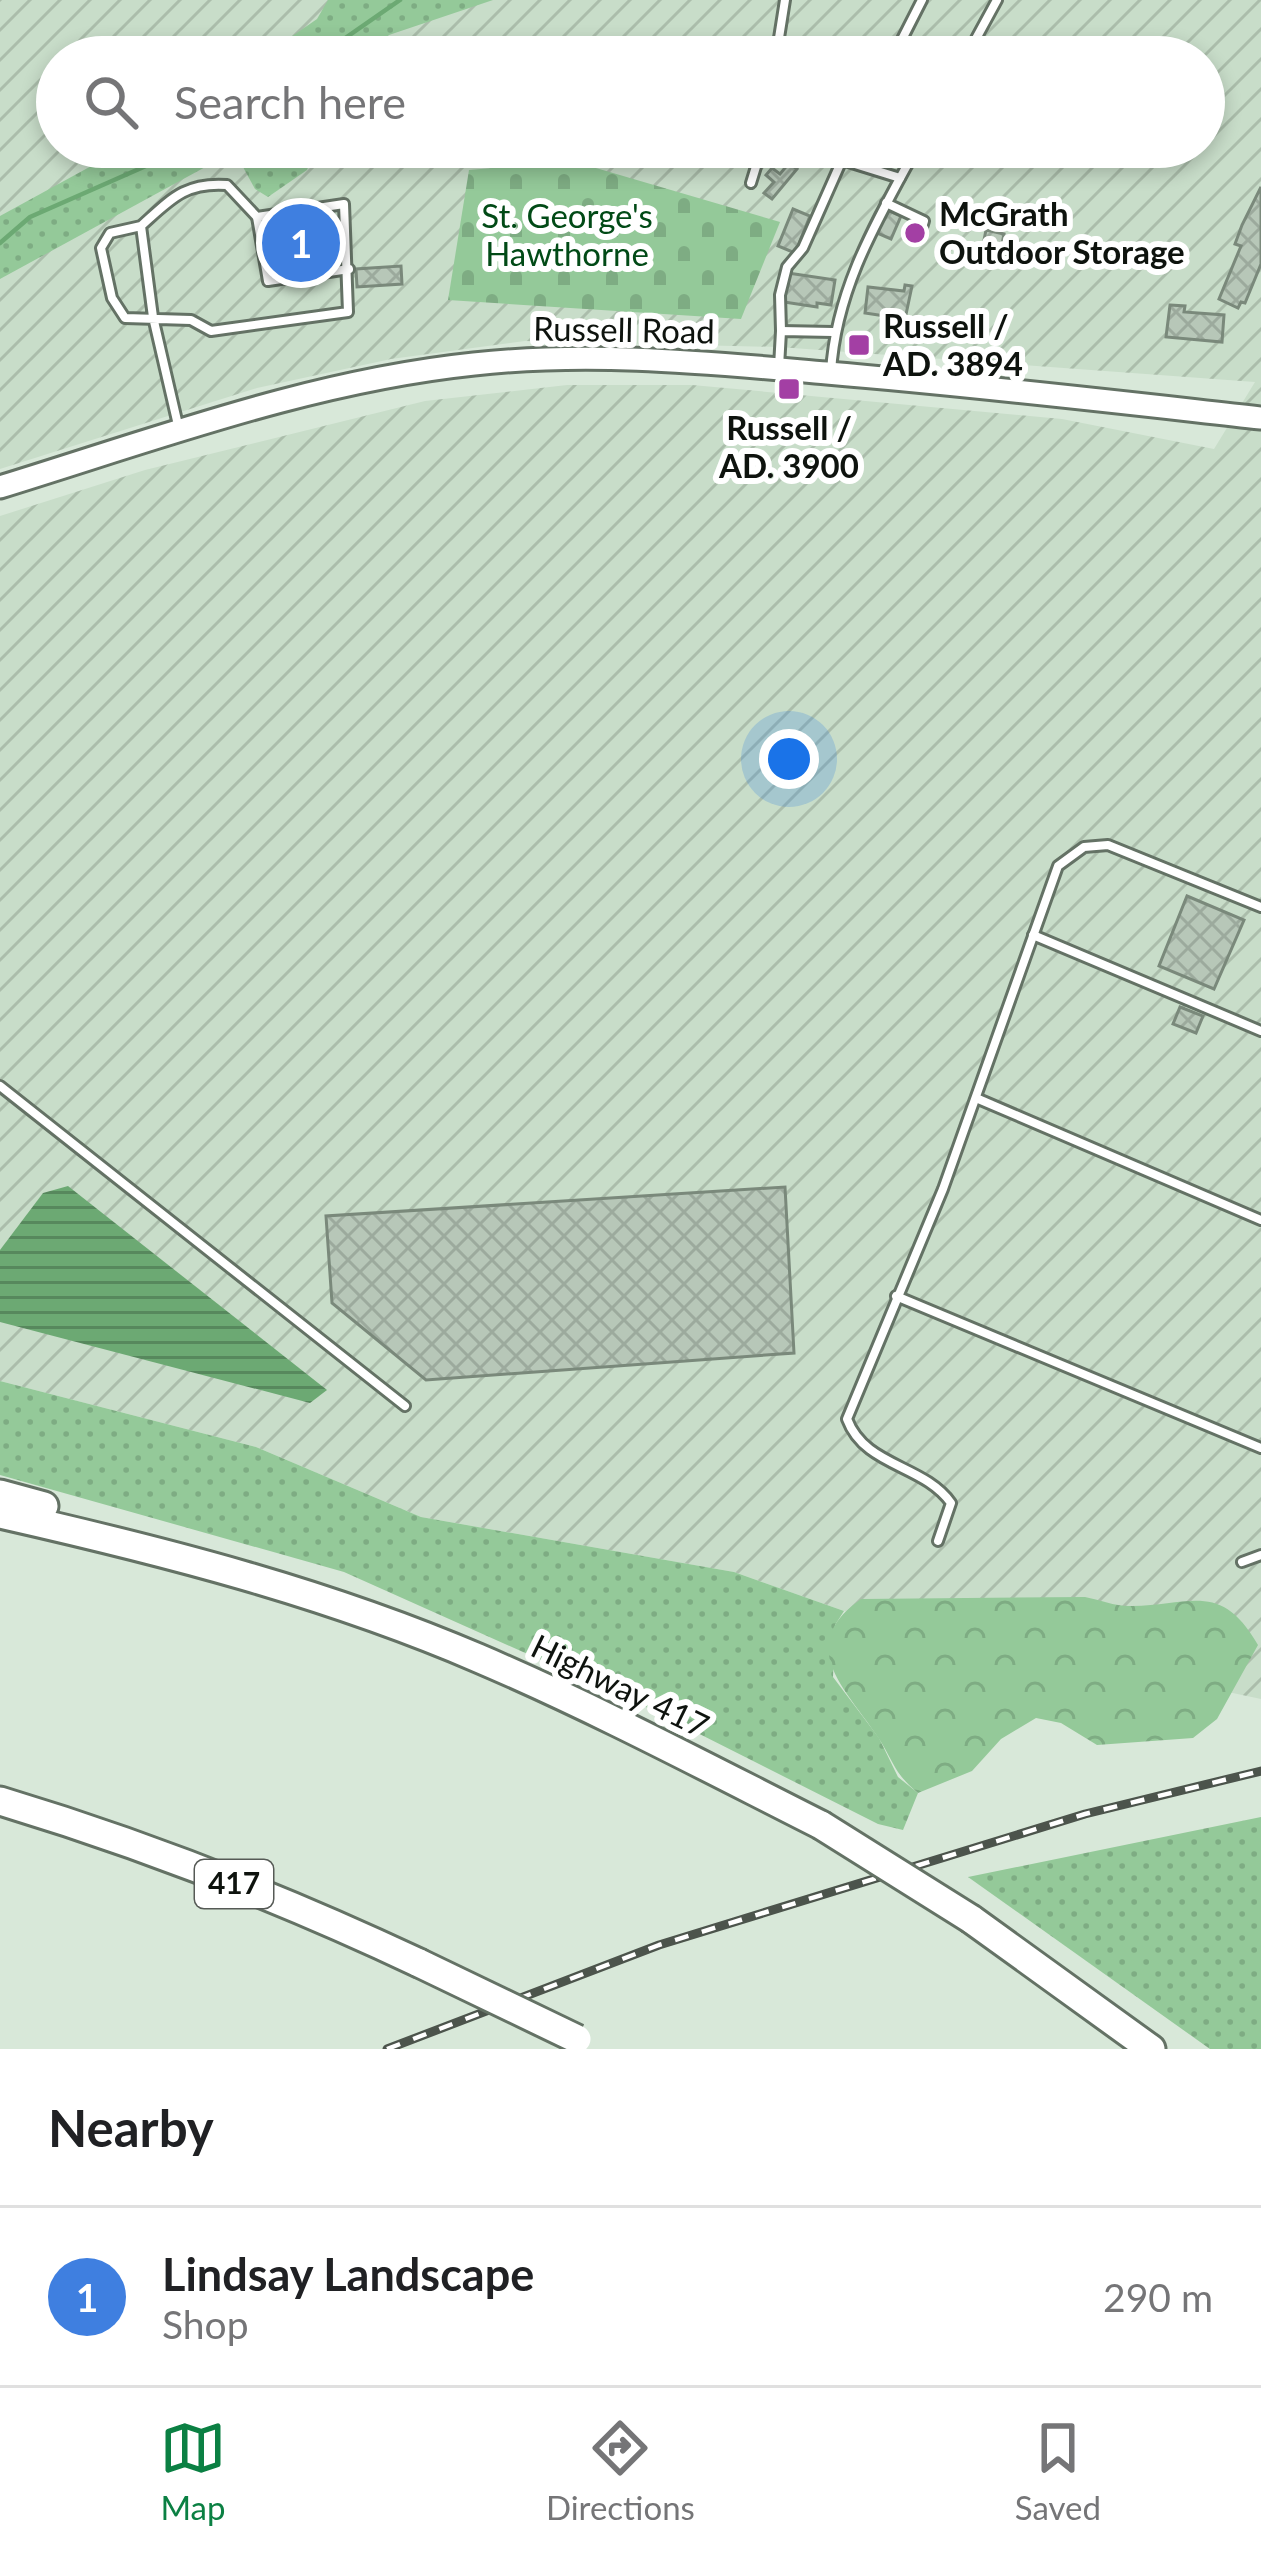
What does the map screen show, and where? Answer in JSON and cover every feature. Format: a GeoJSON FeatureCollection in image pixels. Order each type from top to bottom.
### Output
{"type":"FeatureCollection","features":[{"type":"Feature","properties":{"kind":"highway"},"geometry":{"type":"LineString","coordinates":[[0,1494],[107,1522],[275,1583]]}},
{"type":"Feature","properties":{"kind":"highway","name":"Highway 417"},"geometry":{"type":"LineString","coordinates":[[0,1514],[172,1553],[275,1583],[478,1658],[582,1706],[821,1826],[971,1919],[1150,2049]]}},
{"type":"Feature","properties":{"kind":"highway","name":"417"},"geometry":{"type":"LineString","coordinates":[[0,1801],[325,1918],[585,2044]]}},
{"type":"Feature","properties":{"kind":"main road","name":"Russell Road"},"geometry":{"type":"LineString","coordinates":[[0,487],[348,383],[472,364],[628,357],[1261,418]]}},
{"type":"Feature","properties":{"kind":"lane"},"geometry":{"type":"LineString","coordinates":[[779,36],[784,0]]}},
{"type":"Feature","properties":{"kind":"lane"},"geometry":{"type":"LineString","coordinates":[[904,36],[922,0]]}},
{"type":"Feature","properties":{"kind":"lane"},"geometry":{"type":"LineString","coordinates":[[977,36],[997,0]]}},
{"type":"Feature","properties":{"kind":"lane"},"geometry":{"type":"LineString","coordinates":[[751,182],[756,168]]}},
{"type":"Feature","properties":{"kind":"lane"},"geometry":{"type":"LineString","coordinates":[[779,369],[780,295],[787,267],[803,248],[838,168]]}},
{"type":"Feature","properties":{"kind":"lane"},"geometry":{"type":"LineString","coordinates":[[868,168],[900,178]]}},
{"type":"Feature","properties":{"kind":"lane"},"geometry":{"type":"LineString","coordinates":[[831,374],[833,332],[864,241],[905,168]]}},
{"type":"Feature","properties":{"kind":"lane"},"geometry":{"type":"LineString","coordinates":[[257,218],[344,204],[349,269],[348,312],[211,331],[191,320],[125,318],[112,298],[100,248],[110,233],[141,226],[174,196],[201,183],[227,185],[257,218],[268,281],[349,269]]}},
{"type":"Feature","properties":{"kind":"lane"},"geometry":{"type":"LineString","coordinates":[[886,203],[924,221],[919,237]]}},
{"type":"Feature","properties":{"kind":"lane"},"geometry":{"type":"LineString","coordinates":[[141,226],[153,317],[180,432]]}},
{"type":"Feature","properties":{"kind":"lane"},"geometry":{"type":"LineString","coordinates":[[781,331],[833,332]]}},
{"type":"Feature","properties":{"kind":"lane"},"geometry":{"type":"LineString","coordinates":[[938,1540],[950,1503],[939,1487],[872,1454],[853,1435],[847,1419],[944,1189],[1058,866],[1084,847],[1108,844],[1261,907]]}},
{"type":"Feature","properties":{"kind":"lane"},"geometry":{"type":"LineString","coordinates":[[1034,935],[1261,1031]]}},
{"type":"Feature","properties":{"kind":"lane"},"geometry":{"type":"LineString","coordinates":[[0,1086],[405,1406]]}},
{"type":"Feature","properties":{"kind":"lane"},"geometry":{"type":"LineString","coordinates":[[976,1098],[1261,1220]]}},
{"type":"Feature","properties":{"kind":"lane"},"geometry":{"type":"LineString","coordinates":[[896,1296],[1261,1448]]}},
{"type":"Feature","properties":{"kind":"lane"},"geometry":{"type":"LineString","coordinates":[[1242,1562],[1261,1555]]}},
{"type":"Feature","properties":{"kind":"shaded area"},"geometry":{"type":"Polygon","coordinates":[[[0,0],[1261,0],[1261,1699],[844,1611],[734,1572],[421,1517],[256,1447],[0,1381],[0,516],[145,470],[425,401],[567,385],[692,385],[1062,419],[1214,449],[1255,382],[779,347],[525,341],[391,359],[257,388],[0,469],[0,0]]]}},
{"type":"Feature","properties":{"kind":"shaded area"},"geometry":{"type":"Polygon","coordinates":[[[68,1186],[327,1390],[310,1403],[0,1322],[0,1250],[43,1193],[68,1186]]]}},
{"type":"Feature","properties":{"kind":"green space"},"geometry":{"type":"Polygon","coordinates":[[[328,0],[493,0],[388,36],[292,36],[317,19],[328,0]]]}},
{"type":"Feature","properties":{"kind":"green space"},"geometry":{"type":"Polygon","coordinates":[[[88,168],[204,168],[0,279],[0,216],[88,168]]]}},
{"type":"Feature","properties":{"kind":"green space"},"geometry":{"type":"Polygon","coordinates":[[[244,168],[308,168],[268,197],[255,189],[244,168]]]}},
{"type":"Feature","properties":{"kind":"green space","name":"St. George's Hawthorne"},"geometry":{"type":"Polygon","coordinates":[[[596,168],[780,222],[741,319],[448,300],[469,170],[596,168]]]}},
{"type":"Feature","properties":{"kind":"green space"},"geometry":{"type":"Polygon","coordinates":[[[0,1381],[256,1447],[421,1517],[734,1572],[844,1611],[835,1625],[833,1677],[879,1738],[898,1777],[918,1793],[903,1830],[878,1824],[644,1706],[344,1572],[0,1475],[0,1381]]]}},
{"type":"Feature","properties":{"kind":"green space"},"geometry":{"type":"Polygon","coordinates":[[[1085,1597],[1126,1606],[1204,1601],[1231,1612],[1258,1645],[1217,1719],[1193,1738],[1097,1745],[1061,1723],[1036,1718],[1001,1739],[972,1771],[918,1793],[898,1771],[832,1666],[831,1633],[861,1599],[1085,1597]]]}},
{"type":"Feature","properties":{"kind":"green space"},"geometry":{"type":"Polygon","coordinates":[[[1261,1817],[1261,2049],[1210,2049],[968,1877],[1261,1817]]]}},
{"type":"Feature","properties":{"kind":"building"},"geometry":{"type":"Polygon","coordinates":[[[772,168],[780,174],[785,168],[797,169],[772,199],[764,193],[774,182],[766,175],[772,168]]]}},
{"type":"Feature","properties":{"kind":"building"},"geometry":{"type":"Polygon","coordinates":[[[1261,187],[1261,264],[1245,303],[1238,308],[1219,299],[1241,246],[1235,244],[1242,225],[1261,187]]]}},
{"type":"Feature","properties":{"kind":"building"},"geometry":{"type":"Polygon","coordinates":[[[793,209],[810,216],[795,253],[778,246],[793,209]]]}},
{"type":"Feature","properties":{"kind":"building"},"geometry":{"type":"Polygon","coordinates":[[[887,210],[901,216],[891,239],[877,233],[887,210]]]}},
{"type":"Feature","properties":{"kind":"building"},"geometry":{"type":"Polygon","coordinates":[[[320,228],[321,251],[314,252],[313,247],[287,255],[280,240],[289,233],[320,228]]]}},
{"type":"Feature","properties":{"kind":"building"},"geometry":{"type":"Polygon","coordinates":[[[986,230],[1004,234],[999,259],[981,255],[986,230]]]}},
{"type":"Feature","properties":{"kind":"building"},"geometry":{"type":"Polygon","coordinates":[[[401,266],[402,284],[357,287],[356,269],[401,266]]]}},
{"type":"Feature","properties":{"kind":"building"},"geometry":{"type":"Polygon","coordinates":[[[788,273],[835,280],[831,305],[784,302],[788,273]]]}},
{"type":"Feature","properties":{"kind":"building"},"geometry":{"type":"Polygon","coordinates":[[[905,285],[912,286],[905,319],[865,313],[868,287],[904,291],[905,285]]]}},
{"type":"Feature","properties":{"kind":"building"},"geometry":{"type":"Polygon","coordinates":[[[1170,305],[1185,306],[1184,312],[1224,315],[1222,342],[1166,337],[1170,305]]]}},
{"type":"Feature","properties":{"kind":"building"},"geometry":{"type":"Polygon","coordinates":[[[1187,896],[1244,920],[1214,989],[1159,966],[1187,896]]]}},
{"type":"Feature","properties":{"kind":"building"},"geometry":{"type":"Polygon","coordinates":[[[1180,1007],[1203,1016],[1196,1033],[1173,1024],[1180,1007]]]}},
{"type":"Feature","properties":{"kind":"building"},"geometry":{"type":"Polygon","coordinates":[[[785,1187],[794,1353],[426,1380],[332,1303],[326,1216],[785,1187]]]}},
{"type":"Feature","properties":{"kind":"waterway"},"geometry":{"type":"LineString","coordinates":[[348,36],[400,0]]}},
{"type":"Feature","properties":{"kind":"waterway"},"geometry":{"type":"LineString","coordinates":[[0,243],[30,217],[141,168]]}},
{"type":"Feature","properties":{"kind":"railway"},"geometry":{"type":"LineString","coordinates":[[387,2049],[659,1945],[1085,1814],[1261,1771]]}},
{"type":"Feature","properties":{"kind":"place","name":"McGrath Outdoor Storage"},"geometry":{"type":"Point","coordinates":[915,233]}},
{"type":"Feature","properties":{"kind":"place","name":"Lindsay Landscape"},"geometry":{"type":"Point","coordinates":[301,243]}},
{"type":"Feature","properties":{"kind":"place","name":"Russell / AD. 3894"},"geometry":{"type":"Point","coordinates":[859,345]}},
{"type":"Feature","properties":{"kind":"place","name":"Russell / AD. 3900"},"geometry":{"type":"Point","coordinates":[789,389]}}]}
